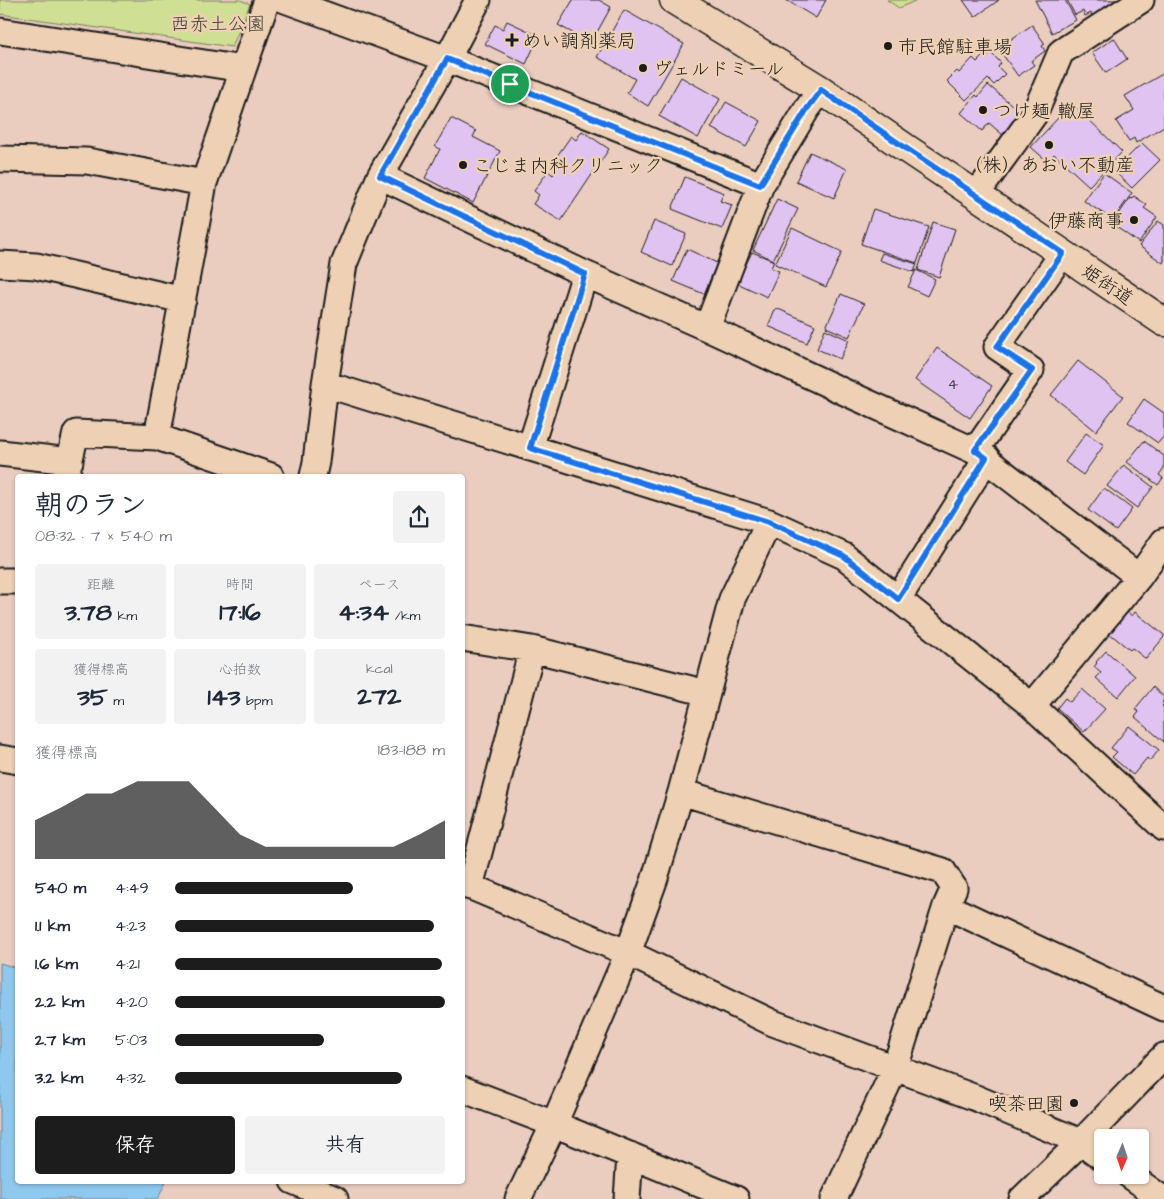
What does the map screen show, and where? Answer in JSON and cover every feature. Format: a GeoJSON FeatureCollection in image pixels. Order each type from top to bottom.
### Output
{"type":"FeatureCollection","features":[{"type":"Feature","properties":{"kind":"main road","name":"姫街道"},"geometry":{"type":"LineString","coordinates":[[674,0],[821,90],[1164,322]]}},
{"type":"Feature","properties":{"kind":"street"},"geometry":{"type":"LineString","coordinates":[[157,437],[204,183],[267,0]]}},
{"type":"Feature","properties":{"kind":"street"},"geometry":{"type":"LineString","coordinates":[[285,0],[447,59],[760,185]]}},
{"type":"Feature","properties":{"kind":"street"},"geometry":{"type":"LineString","coordinates":[[313,474],[325,384],[344,264],[380,176],[447,59],[478,0]]}},
{"type":"Feature","properties":{"kind":"street"},"geometry":{"type":"LineString","coordinates":[[976,195],[1034,115],[1061,52],[1141,0]]}},
{"type":"Feature","properties":{"kind":"street"},"geometry":{"type":"LineString","coordinates":[[0,31],[243,69]]}},
{"type":"Feature","properties":{"kind":"street"},"geometry":{"type":"LineString","coordinates":[[707,328],[760,185],[807,109],[821,90]]}},
{"type":"Feature","properties":{"kind":"street"},"geometry":{"type":"LineString","coordinates":[[0,159],[86,161],[204,183]]}},
{"type":"Feature","properties":{"kind":"street"},"geometry":{"type":"LineString","coordinates":[[380,176],[585,274],[981,454],[1139,576]]}},
{"type":"Feature","properties":{"kind":"street"},"geometry":{"type":"LineString","coordinates":[[898,599],[981,454],[1032,370],[997,347],[1063,253]]}},
{"type":"Feature","properties":{"kind":"street"},"geometry":{"type":"LineString","coordinates":[[0,264],[36,266],[183,300]]}},
{"type":"Feature","properties":{"kind":"street"},"geometry":{"type":"LineString","coordinates":[[530,448],[585,274]]}},
{"type":"Feature","properties":{"kind":"street"},"geometry":{"type":"LineString","coordinates":[[325,384],[769,522],[844,556],[1032,706],[1164,828]]}},
{"type":"Feature","properties":{"kind":"street"},"geometry":{"type":"LineString","coordinates":[[0,454],[68,469],[76,433],[157,437],[265,474]]}},
{"type":"Feature","properties":{"kind":"street"},"geometry":{"type":"LineString","coordinates":[[518,1199],[554,1124],[628,953],[654,881],[681,792],[732,599],[769,522]]}},
{"type":"Feature","properties":{"kind":"street"},"geometry":{"type":"LineString","coordinates":[[1032,706],[1139,576],[1164,541]]}},
{"type":"Feature","properties":{"kind":"street"},"geometry":{"type":"LineString","coordinates":[[0,581],[15,581]]}},
{"type":"Feature","properties":{"kind":"street"},"geometry":{"type":"LineString","coordinates":[[465,638],[532,649],[708,693]]}},
{"type":"Feature","properties":{"kind":"street"},"geometry":{"type":"LineString","coordinates":[[532,649],[466,885],[628,953],[774,1023],[976,1098],[1081,1142],[1094,1151]]}},
{"type":"Feature","properties":{"kind":"street"},"geometry":{"type":"LineString","coordinates":[[0,758],[15,760]]}},
{"type":"Feature","properties":{"kind":"street"},"geometry":{"type":"LineString","coordinates":[[681,792],[943,871],[954,888],[946,906],[895,1068],[834,1199]]}},
{"type":"Feature","properties":{"kind":"street"},"geometry":{"type":"LineString","coordinates":[[946,906],[1164,1008]]}},
{"type":"Feature","properties":{"kind":"street"},"geometry":{"type":"LineString","coordinates":[[1022,1199],[1081,1142],[1164,1056]]}},
{"type":"Feature","properties":{"kind":"street"},"geometry":{"type":"LineString","coordinates":[[465,1090],[554,1124],[736,1199]]}},
{"type":"Feature","properties":{"kind":"street"},"geometry":{"type":"LineString","coordinates":[[627,1199],[630,1155]]}},
{"type":"Feature","properties":{"kind":"street"},"geometry":{"type":"LineString","coordinates":[[301,1184],[335,1199]]}},
{"type":"Feature","properties":{"kind":"street"},"geometry":{"type":"LineString","coordinates":[[1141,1184],[1163,1199]]}},
{"type":"Feature","properties":{"kind":"green space","name":"西赤土公園"},"geometry":{"type":"Polygon","coordinates":[[[0,0],[240,0],[250,4],[232,47],[0,14],[0,0]]]}},
{"type":"Feature","properties":{"kind":"green space"},"geometry":{"type":"Polygon","coordinates":[[[887,0],[917,0],[899,8],[887,0]]]}},
{"type":"Feature","properties":{"kind":"water"},"geometry":{"type":"Polygon","coordinates":[[[0,963],[15,967],[15,1184],[165,1184],[158,1199],[0,1199],[0,963]]]}},
{"type":"Feature","properties":{"kind":"building"},"geometry":{"type":"Polygon","coordinates":[[[573,0],[599,0],[611,7],[591,43],[558,25],[573,0]]]}},
{"type":"Feature","properties":{"kind":"building"},"geometry":{"type":"Polygon","coordinates":[[[786,0],[826,0],[816,18],[786,0]]]}},
{"type":"Feature","properties":{"kind":"building"},"geometry":{"type":"Polygon","coordinates":[[[963,0],[999,0],[975,17],[963,0]]]}},
{"type":"Feature","properties":{"kind":"building"},"geometry":{"type":"Polygon","coordinates":[[[1035,0],[1065,0],[1076,20],[1052,33],[1035,0]]]}},
{"type":"Feature","properties":{"kind":"building"},"geometry":{"type":"Polygon","coordinates":[[[1067,0],[1131,0],[1097,24],[1091,13],[1085,16],[1083,11],[1075,15],[1067,0]]]}},
{"type":"Feature","properties":{"kind":"building","name":"ヴェルドミール"},"geometry":{"type":"Polygon","coordinates":[[[624,10],[684,44],[648,106],[627,93],[635,79],[597,57],[624,10]]]}},
{"type":"Feature","properties":{"kind":"building","name":"めい調剤薬局"},"geometry":{"type":"Polygon","coordinates":[[[507,21],[539,36],[526,64],[485,44],[495,25],[503,29],[507,21]]]}},
{"type":"Feature","properties":{"kind":"building"},"geometry":{"type":"Polygon","coordinates":[[[1032,25],[1045,44],[1042,46],[1045,51],[1031,61],[1034,65],[1018,76],[998,48],[1032,25]]]}},
{"type":"Feature","properties":{"kind":"building"},"geometry":{"type":"Polygon","coordinates":[[[1114,38],[1127,59],[1106,73],[1092,53],[1114,38]]]}},
{"type":"Feature","properties":{"kind":"building"},"geometry":{"type":"Polygon","coordinates":[[[991,53],[1001,63],[998,67],[1005,74],[994,85],[988,79],[966,100],[947,81],[957,71],[959,73],[973,58],[977,62],[985,54],[987,56],[991,53]]]}},
{"type":"Feature","properties":{"kind":"building"},"geometry":{"type":"Polygon","coordinates":[[[1164,73],[1164,126],[1136,143],[1134,138],[1129,141],[1116,121],[1134,110],[1125,96],[1164,73]]]}},
{"type":"Feature","properties":{"kind":"building"},"geometry":{"type":"Polygon","coordinates":[[[681,77],[720,99],[698,138],[659,116],[681,77]]]}},
{"type":"Feature","properties":{"kind":"building"},"geometry":{"type":"Polygon","coordinates":[[[988,85],[1029,119],[1011,142],[989,123],[982,131],[961,113],[976,95],[978,97],[988,85]]]}},
{"type":"Feature","properties":{"kind":"building"},"geometry":{"type":"Polygon","coordinates":[[[726,102],[761,121],[746,147],[711,128],[726,102]]]}},
{"type":"Feature","properties":{"kind":"building"},"geometry":{"type":"Polygon","coordinates":[[[1072,103],[1122,152],[1089,186],[1054,154],[1047,161],[1031,147],[1072,103]]]}},
{"type":"Feature","properties":{"kind":"building","name":"こじま内科クリニック"},"geometry":{"type":"Polygon","coordinates":[[[451,118],[476,131],[473,137],[500,151],[473,203],[425,178],[440,149],[435,146],[451,118]]]}},
{"type":"Feature","properties":{"kind":"building"},"geometry":{"type":"Polygon","coordinates":[[[582,131],[609,149],[561,221],[533,204],[539,195],[534,191],[548,171],[553,175],[563,160],[557,156],[571,136],[576,140],[582,131]]]}},
{"type":"Feature","properties":{"kind":"building"},"geometry":{"type":"Polygon","coordinates":[[[1142,143],[1160,160],[1132,188],[1114,171],[1142,143]]]}},
{"type":"Feature","properties":{"kind":"building"},"geometry":{"type":"Polygon","coordinates":[[[810,152],[847,169],[834,198],[796,181],[810,152]]]}},
{"type":"Feature","properties":{"kind":"building"},"geometry":{"type":"Polygon","coordinates":[[[1104,173],[1132,193],[1113,220],[1084,201],[1104,173]]]}},
{"type":"Feature","properties":{"kind":"building"},"geometry":{"type":"Polygon","coordinates":[[[685,177],[724,193],[720,201],[732,205],[722,229],[672,209],[685,177]]]}},
{"type":"Feature","properties":{"kind":"building","name":"伊藤商事"},"geometry":{"type":"Polygon","coordinates":[[[1134,196],[1147,205],[1144,208],[1157,217],[1139,243],[1112,224],[1130,198],[1134,196]]]}},
{"type":"Feature","properties":{"kind":"building"},"geometry":{"type":"Polygon","coordinates":[[[777,199],[798,209],[773,260],[753,250],[777,199]]]}},
{"type":"Feature","properties":{"kind":"building"},"geometry":{"type":"Polygon","coordinates":[[[873,209],[929,227],[917,263],[861,244],[873,209]]]}},
{"type":"Feature","properties":{"kind":"building"},"geometry":{"type":"Polygon","coordinates":[[[654,221],[686,234],[672,266],[641,252],[654,221]]]}},
{"type":"Feature","properties":{"kind":"building"},"geometry":{"type":"Polygon","coordinates":[[[1158,221],[1164,225],[1163,263],[1139,246],[1158,221]]]}},
{"type":"Feature","properties":{"kind":"building"},"geometry":{"type":"Polygon","coordinates":[[[933,222],[955,229],[939,277],[918,270],[933,222]]]}},
{"type":"Feature","properties":{"kind":"building"},"geometry":{"type":"Polygon","coordinates":[[[792,228],[842,252],[826,287],[775,264],[792,228]]]}},
{"type":"Feature","properties":{"kind":"building"},"geometry":{"type":"Polygon","coordinates":[[[687,249],[717,263],[704,294],[673,281],[687,249]]]}},
{"type":"Feature","properties":{"kind":"building"},"geometry":{"type":"Polygon","coordinates":[[[752,252],[774,261],[771,268],[779,271],[767,297],[737,283],[752,252]]]}},
{"type":"Feature","properties":{"kind":"building"},"geometry":{"type":"Polygon","coordinates":[[[882,253],[917,264],[914,272],[879,260],[882,253]]]}},
{"type":"Feature","properties":{"kind":"building"},"geometry":{"type":"Polygon","coordinates":[[[916,270],[935,279],[927,296],[908,287],[916,270]]]}},
{"type":"Feature","properties":{"kind":"building"},"geometry":{"type":"Polygon","coordinates":[[[841,294],[864,304],[849,337],[826,327],[841,294]]]}},
{"type":"Feature","properties":{"kind":"building"},"geometry":{"type":"Polygon","coordinates":[[[776,308],[815,325],[807,343],[768,326],[776,308]]]}},
{"type":"Feature","properties":{"kind":"building"},"geometry":{"type":"Polygon","coordinates":[[[825,329],[849,340],[840,359],[817,349],[825,329]]]}},
{"type":"Feature","properties":{"kind":"building"},"geometry":{"type":"Polygon","coordinates":[[[937,348],[992,386],[970,418],[915,380],[937,348]]]}},
{"type":"Feature","properties":{"kind":"building"},"geometry":{"type":"Polygon","coordinates":[[[1078,361],[1123,396],[1096,431],[1051,395],[1078,361]]]}},
{"type":"Feature","properties":{"kind":"building"},"geometry":{"type":"Polygon","coordinates":[[[1144,399],[1164,413],[1164,436],[1158,443],[1128,422],[1144,399]]]}},
{"type":"Feature","properties":{"kind":"building"},"geometry":{"type":"Polygon","coordinates":[[[1086,433],[1104,445],[1083,475],[1065,462],[1086,433]]]}},
{"type":"Feature","properties":{"kind":"building"},"geometry":{"type":"Polygon","coordinates":[[[1144,441],[1164,456],[1164,468],[1159,475],[1163,478],[1158,485],[1127,462],[1144,441]]]}},
{"type":"Feature","properties":{"kind":"building"},"geometry":{"type":"Polygon","coordinates":[[[1124,465],[1153,487],[1137,508],[1107,486],[1124,465]]]}},
{"type":"Feature","properties":{"kind":"building"},"geometry":{"type":"Polygon","coordinates":[[[1104,488],[1132,509],[1116,531],[1088,510],[1104,488]]]}},
{"type":"Feature","properties":{"kind":"building"},"geometry":{"type":"Polygon","coordinates":[[[1126,611],[1132,616],[1135,612],[1164,635],[1146,659],[1132,648],[1130,650],[1109,633],[1126,611]]]}},
{"type":"Feature","properties":{"kind":"building"},"geometry":{"type":"Polygon","coordinates":[[[1106,651],[1135,676],[1118,697],[1096,678],[1101,673],[1094,667],[1106,651]]]}},
{"type":"Feature","properties":{"kind":"building"},"geometry":{"type":"Polygon","coordinates":[[[1153,687],[1164,697],[1162,702],[1164,704],[1162,706],[1164,708],[1164,742],[1135,717],[1139,712],[1135,709],[1153,687]]]}},
{"type":"Feature","properties":{"kind":"building"},"geometry":{"type":"Polygon","coordinates":[[[1082,689],[1105,709],[1084,732],[1057,708],[1065,698],[1070,702],[1082,689]]]}},
{"type":"Feature","properties":{"kind":"building"},"geometry":{"type":"Polygon","coordinates":[[[1129,726],[1159,750],[1150,761],[1147,758],[1133,775],[1112,757],[1117,752],[1111,748],[1129,726]]]}},
{"type":"Feature","properties":{"kind":"place","name":"めい調剤薬局"},"geometry":{"type":"Point","coordinates":[512,40]}},
{"type":"Feature","properties":{"kind":"place","name":"市民館駐車場"},"geometry":{"type":"Point","coordinates":[888,46]}},
{"type":"Feature","properties":{"kind":"place","name":"ヴェルドミール"},"geometry":{"type":"Point","coordinates":[643,68]}},
{"type":"Feature","properties":{"kind":"place","name":"つけ麺 轍屋"},"geometry":{"type":"Point","coordinates":[983,110]}},
{"type":"Feature","properties":{"kind":"place","name":"（株）あおい不動産"},"geometry":{"type":"Point","coordinates":[1049,145]}},
{"type":"Feature","properties":{"kind":"place","name":"こじま内科クリニック"},"geometry":{"type":"Point","coordinates":[463,165]}},
{"type":"Feature","properties":{"kind":"place","name":"伊藤商事"},"geometry":{"type":"Point","coordinates":[1134,220]}},
{"type":"Feature","properties":{"kind":"place","name":"喫茶田園"},"geometry":{"type":"Point","coordinates":[1074,1103]}},
{"type":"Feature","properties":{"kind":"route"},"geometry":{"type":"LineString","coordinates":[[447,59],[510,84],[760,185],[807,109],[821,90],[1063,253],[997,347],[1032,370],[975,450],[986,458],[898,599],[844,556],[769,522],[530,448],[585,274],[380,176],[447,59]]}}]}
